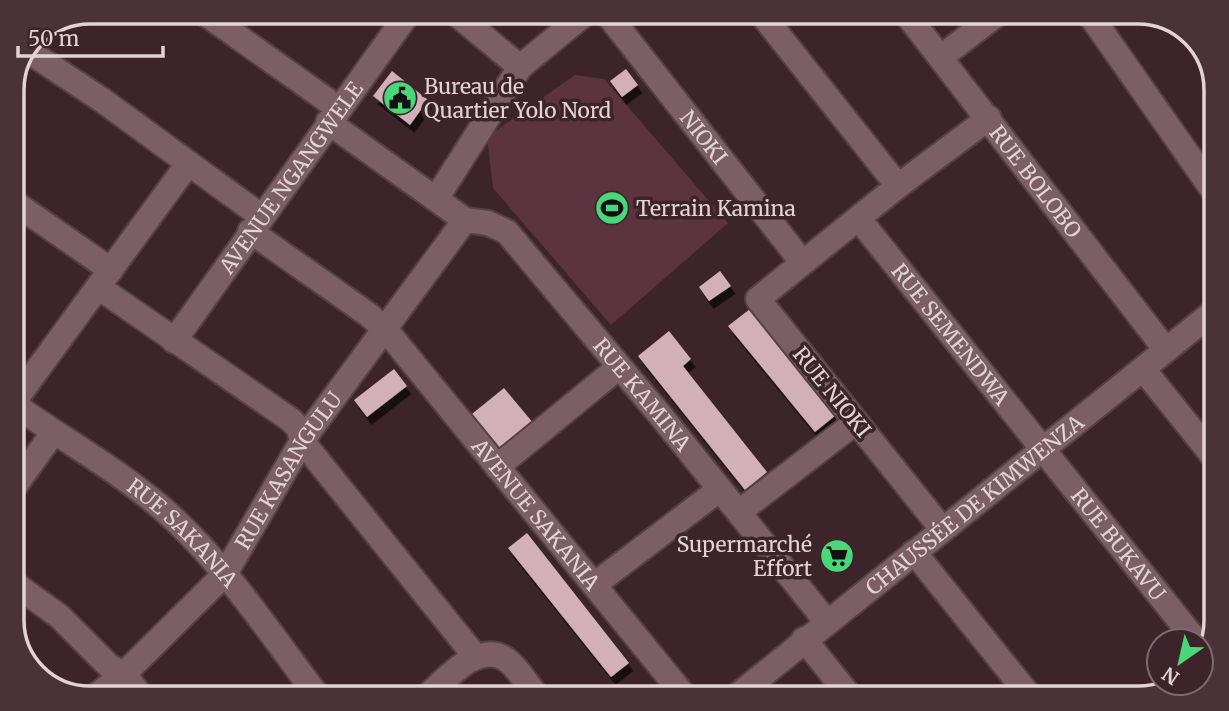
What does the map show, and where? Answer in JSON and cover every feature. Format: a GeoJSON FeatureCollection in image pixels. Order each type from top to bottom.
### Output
{"type":"FeatureCollection","features":[{"type":"Feature","properties":{"kind":"street","name":"RUE KAMINA"},"geometry":{"type":"LineString","coordinates":[[217,24],[465,220],[488,223],[506,232],[826,621]]}},
{"type":"Feature","properties":{"kind":"street","name":"AVENUE NGANGWELE"},"geometry":{"type":"LineString","coordinates":[[174,341],[400,24]]}},
{"type":"Feature","properties":{"kind":"street"},"geometry":{"type":"LineString","coordinates":[[468,24],[520,67]]}},
{"type":"Feature","properties":{"kind":"street"},"geometry":{"type":"LineString","coordinates":[[436,199],[520,67],[572,24]]}},
{"type":"Feature","properties":{"kind":"street","name":"NIOKI"},"geometry":{"type":"LineString","coordinates":[[615,24],[802,262]]}},
{"type":"Feature","properties":{"kind":"street"},"geometry":{"type":"LineString","coordinates":[[770,24],[898,186]]}},
{"type":"Feature","properties":{"kind":"street","name":"RUE BOLOBO"},"geometry":{"type":"LineString","coordinates":[[915,24],[1166,349]]}},
{"type":"Feature","properties":{"kind":"street"},"geometry":{"type":"LineString","coordinates":[[941,57],[984,24]]}},
{"type":"Feature","properties":{"kind":"street"},"geometry":{"type":"LineString","coordinates":[[1096,24],[1204,177]]}},
{"type":"Feature","properties":{"kind":"street","name":"AVENUE SAKANIA"},"geometry":{"type":"LineString","coordinates":[[35,55],[188,164],[386,330],[676,686]]}},
{"type":"Feature","properties":{"kind":"street"},"geometry":{"type":"LineString","coordinates":[[802,262],[989,118]]}},
{"type":"Feature","properties":{"kind":"street"},"geometry":{"type":"LineString","coordinates":[[25,387],[188,164]]}},
{"type":"Feature","properties":{"kind":"street"},"geometry":{"type":"LineString","coordinates":[[25,212],[105,278],[174,341],[292,420],[299,429],[302,441],[475,656]]}},
{"type":"Feature","properties":{"kind":"street","name":"RUE SEMENDWA"},"geometry":{"type":"LineString","coordinates":[[859,219],[1044,448]]}},
{"type":"Feature","properties":{"kind":"street","name":"RUE KASANGULU"},"geometry":{"type":"LineString","coordinates":[[109,686],[225,574],[302,441],[465,220]]}},
{"type":"Feature","properties":{"kind":"street","name":"RUE NIOKI"},"geometry":{"type":"LineString","coordinates":[[802,262],[758,299],[942,529]]}},
{"type":"Feature","properties":{"kind":"street","name":"CHAUSSÉE DE KIMWENZA"},"geometry":{"type":"LineString","coordinates":[[748,686],[1204,319]]}},
{"type":"Feature","properties":{"kind":"street"},"geometry":{"type":"LineString","coordinates":[[497,467],[619,367]]}},
{"type":"Feature","properties":{"kind":"street"},"geometry":{"type":"LineString","coordinates":[[1143,369],[1204,445]]}},
{"type":"Feature","properties":{"kind":"street","name":"RUE SAKANIA"},"geometry":{"type":"LineString","coordinates":[[25,412],[162,508],[225,574],[310,686]]}},
{"type":"Feature","properties":{"kind":"street"},"geometry":{"type":"LineString","coordinates":[[739,512],[856,422]]}},
{"type":"Feature","properties":{"kind":"street"},"geometry":{"type":"LineString","coordinates":[[25,472],[53,433]]}},
{"type":"Feature","properties":{"kind":"street","name":"RUE BUKAVU"},"geometry":{"type":"LineString","coordinates":[[1044,448],[1186,627]]}},
{"type":"Feature","properties":{"kind":"street"},"geometry":{"type":"LineString","coordinates":[[594,585],[720,489]]}},
{"type":"Feature","properties":{"kind":"street"},"geometry":{"type":"LineString","coordinates":[[914,552],[1022,686]]}},
{"type":"Feature","properties":{"kind":"street"},"geometry":{"type":"LineString","coordinates":[[25,591],[59,616],[109,666],[124,674],[133,686]]}},
{"type":"Feature","properties":{"kind":"street"},"geometry":{"type":"LineString","coordinates":[[804,639],[842,686]]}},
{"type":"Feature","properties":{"kind":"street"},"geometry":{"type":"LineString","coordinates":[[439,686],[475,656],[493,654],[507,660],[528,686]]}},
{"type":"Feature","properties":{"kind":"shaded area","name":"Terrain Kamina"},"geometry":{"type":"Polygon","coordinates":[[[575,75],[604,79],[728,223],[611,325],[493,188],[487,137],[575,75]]]}},
{"type":"Feature","properties":{"kind":"building"},"geometry":{"type":"Polygon","coordinates":[[[626,69],[638,85],[622,97],[610,81],[626,69]]]}},
{"type":"Feature","properties":{"kind":"building","name":"Bureau de Quartier Yolo Nord"},"geometry":{"type":"Polygon","coordinates":[[[392,71],[428,100],[410,125],[373,96],[392,71]]]}},
{"type":"Feature","properties":{"kind":"building"},"geometry":{"type":"Polygon","coordinates":[[[720,271],[731,286],[709,301],[699,287],[720,271]]]}},
{"type":"Feature","properties":{"kind":"building"},"geometry":{"type":"Polygon","coordinates":[[[750,309],[836,415],[815,432],[728,326],[750,309]]]}},
{"type":"Feature","properties":{"kind":"building"},"geometry":{"type":"Polygon","coordinates":[[[669,331],[691,359],[683,366],[767,472],[745,490],[638,356],[669,331]]]}},
{"type":"Feature","properties":{"kind":"building"},"geometry":{"type":"Polygon","coordinates":[[[394,369],[407,386],[367,417],[354,400],[394,369]]]}},
{"type":"Feature","properties":{"kind":"building"},"geometry":{"type":"Polygon","coordinates":[[[504,388],[534,424],[498,454],[467,418],[504,388]]]}},
{"type":"Feature","properties":{"kind":"building"},"geometry":{"type":"Polygon","coordinates":[[[527,533],[629,663],[611,677],[508,548],[527,533]]]}},
{"type":"Feature","properties":{"kind":"place","name":"Bureau de Quartier Yolo Nord"},"geometry":{"type":"Point","coordinates":[400,98]}},
{"type":"Feature","properties":{"kind":"place","name":"Terrain Kamina"},"geometry":{"type":"Point","coordinates":[612,208]}},
{"type":"Feature","properties":{"kind":"place","name":"Supermarché Effort"},"geometry":{"type":"Point","coordinates":[837,556]}}]}
